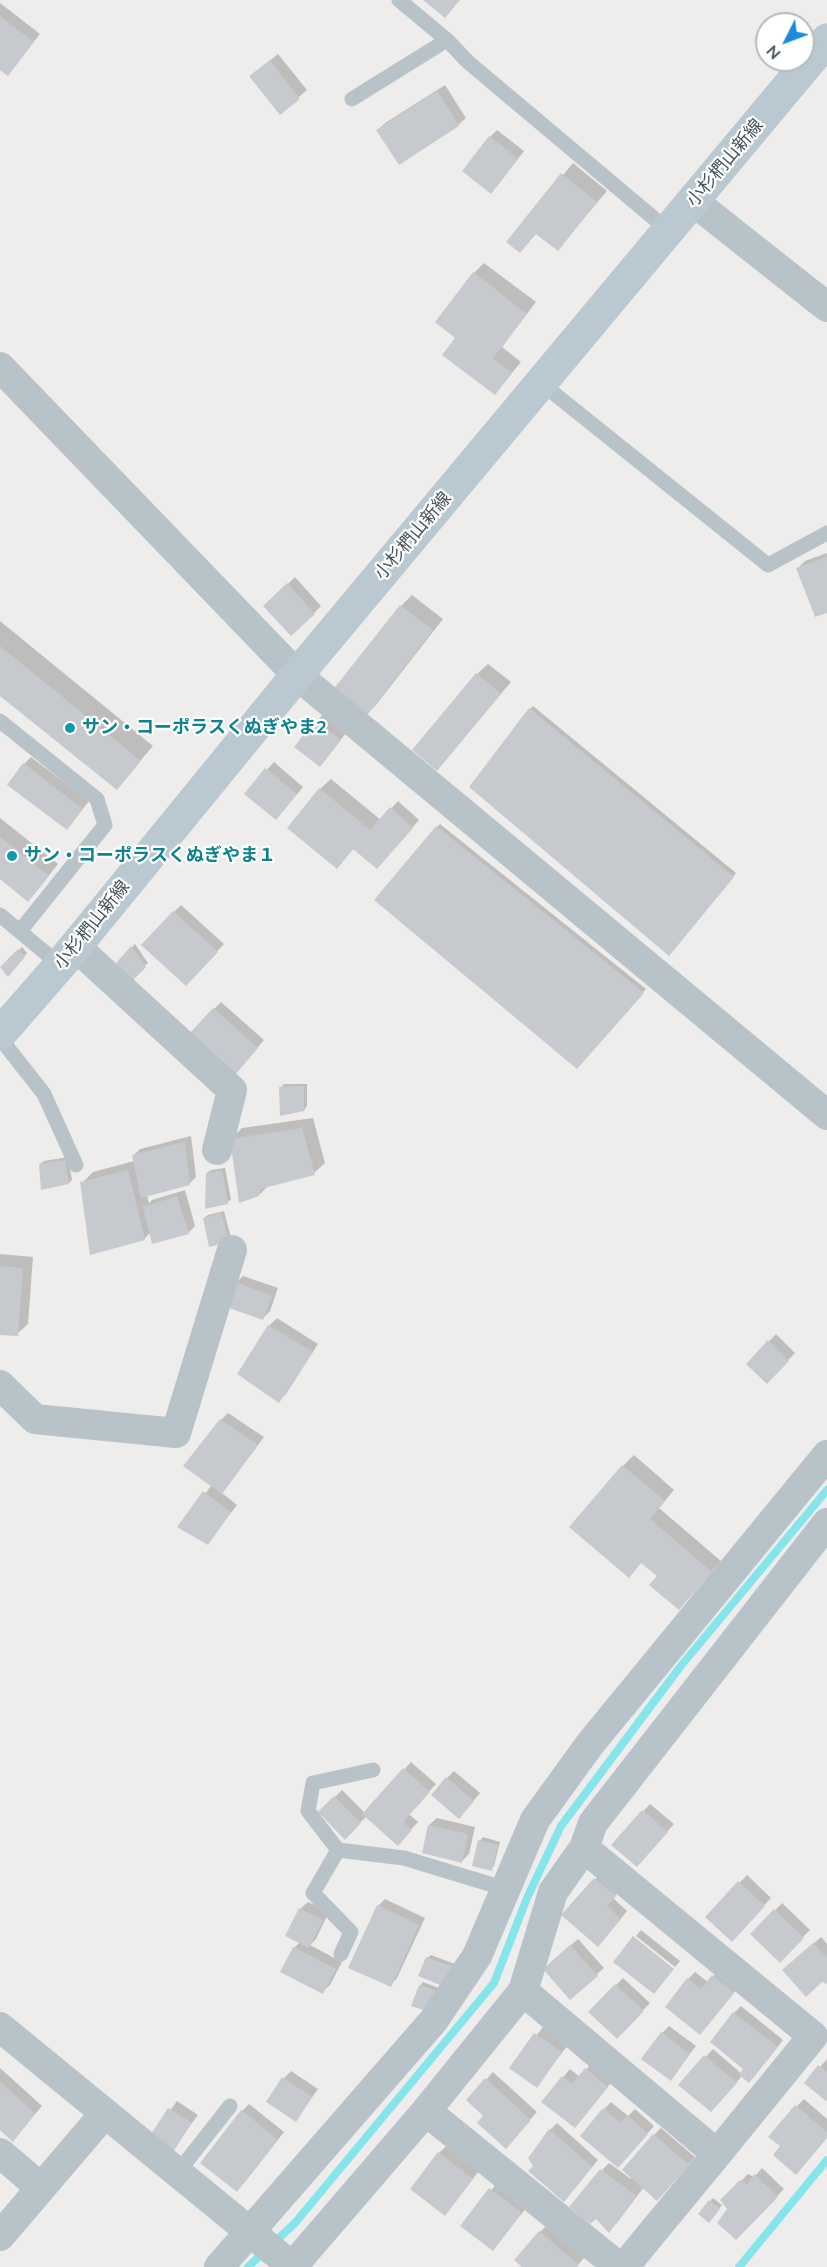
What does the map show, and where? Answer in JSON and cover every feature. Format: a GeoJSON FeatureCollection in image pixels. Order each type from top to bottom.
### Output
{"type":"FeatureCollection","features":[{"type":"Feature","properties":{"kind":"main road","name":"小杉椚山新線"},"geometry":{"type":"LineString","coordinates":[[1,1032],[827,40]]}},
{"type":"Feature","properties":{"kind":"street"},"geometry":{"type":"LineString","coordinates":[[693,201],[827,307]]}},
{"type":"Feature","properties":{"kind":"street"},"geometry":{"type":"LineString","coordinates":[[0,367],[297,675],[827,1115]]}},
{"type":"Feature","properties":{"kind":"street"},"geometry":{"type":"LineString","coordinates":[[67,955],[232,1090],[217,1150]]}},
{"type":"Feature","properties":{"kind":"street"},"geometry":{"type":"LineString","coordinates":[[0,1385],[35,1419],[176,1433],[232,1250]]}},
{"type":"Feature","properties":{"kind":"street"},"geometry":{"type":"LineString","coordinates":[[219,2267],[434,2020],[477,1956],[535,1820],[590,1744],[827,1455]]}},
{"type":"Feature","properties":{"kind":"street"},"geometry":{"type":"LineString","coordinates":[[0,2027],[292,2267],[426,2111],[523,1991],[553,1892],[584,1848],[593,1823],[827,1523]]}},
{"type":"Feature","properties":{"kind":"street"},"geometry":{"type":"LineString","coordinates":[[584,1848],[813,2036],[624,2267]]}},
{"type":"Feature","properties":{"kind":"street"},"geometry":{"type":"LineString","coordinates":[[523,1991],[717,2154]]}},
{"type":"Feature","properties":{"kind":"street"},"geometry":{"type":"LineString","coordinates":[[426,2111],[619,2267]]}},
{"type":"Feature","properties":{"kind":"street"},"geometry":{"type":"LineString","coordinates":[[0,2236],[105,2113]]}},
{"type":"Feature","properties":{"kind":"street"},"geometry":{"type":"LineString","coordinates":[[0,2153],[41,2188]]}},
{"type":"Feature","properties":{"kind":"lane"},"geometry":{"type":"LineString","coordinates":[[399,0],[447,40],[468,62],[669,231]]}},
{"type":"Feature","properties":{"kind":"lane"},"geometry":{"type":"LineString","coordinates":[[352,99],[447,40]]}},
{"type":"Feature","properties":{"kind":"lane"},"geometry":{"type":"LineString","coordinates":[[541,383],[768,565],[827,533]]}},
{"type":"Feature","properties":{"kind":"lane"},"geometry":{"type":"LineString","coordinates":[[0,721],[97,799],[105,825],[20,931]]}},
{"type":"Feature","properties":{"kind":"lane"},"geometry":{"type":"LineString","coordinates":[[0,915],[20,931],[67,955]]}},
{"type":"Feature","properties":{"kind":"lane"},"geometry":{"type":"LineString","coordinates":[[1,1032],[44,1094],[76,1165]]}},
{"type":"Feature","properties":{"kind":"lane"},"geometry":{"type":"LineString","coordinates":[[373,1770],[313,1783],[308,1811],[338,1850],[404,1858],[506,1889]]}},
{"type":"Feature","properties":{"kind":"lane"},"geometry":{"type":"LineString","coordinates":[[338,1850],[313,1893],[351,1932],[341,1954]]}},
{"type":"Feature","properties":{"kind":"lane"},"geometry":{"type":"LineString","coordinates":[[178,2172],[230,2106]]}},
{"type":"Feature","properties":{"kind":"building"},"geometry":{"type":"Polygon","coordinates":[[[423,0],[460,0],[445,18],[423,0]]]}},
{"type":"Feature","properties":{"kind":"building"},"geometry":{"type":"Polygon","coordinates":[[[0,16],[34,42],[8,76],[0,70],[0,16]]]}},
{"type":"Feature","properties":{"kind":"building"},"geometry":{"type":"Polygon","coordinates":[[[270,60],[300,99],[280,115],[249,76],[270,60]]]}},
{"type":"Feature","properties":{"kind":"building"},"geometry":{"type":"Polygon","coordinates":[[[437,91],[459,126],[399,165],[376,130],[437,91]]]}},
{"type":"Feature","properties":{"kind":"building"},"geometry":{"type":"Polygon","coordinates":[[[489,136],[518,159],[491,194],[462,171],[489,136]]]}},
{"type":"Feature","properties":{"kind":"building"},"geometry":{"type":"Polygon","coordinates":[[[561,173],[597,202],[558,251],[536,234],[520,253],[506,242],[561,173]]]}},
{"type":"Feature","properties":{"kind":"building"},"geometry":{"type":"Polygon","coordinates":[[[473,272],[527,314],[493,358],[512,373],[495,395],[442,355],[455,338],[435,322],[473,272]]]}},
{"type":"Feature","properties":{"kind":"building"},"geometry":{"type":"Polygon","coordinates":[[[827,557],[827,613],[815,617],[796,568],[827,557]]]}},
{"type":"Feature","properties":{"kind":"building"},"geometry":{"type":"Polygon","coordinates":[[[287,583],[315,614],[291,636],[263,606],[287,583]]]}},
{"type":"Feature","properties":{"kind":"building"},"geometry":{"type":"Polygon","coordinates":[[[400,605],[433,630],[365,718],[332,691],[400,605]]]}},
{"type":"Feature","properties":{"kind":"building","name":"サン・コーポラスくぬぎやま2"},"geometry":{"type":"Polygon","coordinates":[[[0,646],[141,761],[117,790],[0,696],[0,646]]]}},
{"type":"Feature","properties":{"kind":"building"},"geometry":{"type":"Polygon","coordinates":[[[476,673],[501,694],[437,771],[412,750],[476,673]]]}},
{"type":"Feature","properties":{"kind":"building"},"geometry":{"type":"Polygon","coordinates":[[[529,708],[734,877],[669,956],[469,787],[529,708]]]}},
{"type":"Feature","properties":{"kind":"building"},"geometry":{"type":"Polygon","coordinates":[[[315,720],[341,740],[320,767],[294,747],[315,720]]]}},
{"type":"Feature","properties":{"kind":"building"},"geometry":{"type":"Polygon","coordinates":[[[23,763],[83,809],[67,830],[7,785],[23,763]]]}},
{"type":"Feature","properties":{"kind":"building"},"geometry":{"type":"Polygon","coordinates":[[[265,768],[297,794],[276,820],[244,794],[265,768]]]}},
{"type":"Feature","properties":{"kind":"building"},"geometry":{"type":"Polygon","coordinates":[[[319,788],[370,830],[390,807],[413,828],[377,869],[353,849],[337,869],[287,828],[319,788]]]}},
{"type":"Feature","properties":{"kind":"building"},"geometry":{"type":"Polygon","coordinates":[[[436,826],[644,993],[577,1069],[374,900],[436,826]]]}},
{"type":"Feature","properties":{"kind":"building","name":"サン・コーポラスくぬぎやま１"},"geometry":{"type":"Polygon","coordinates":[[[0,837],[49,876],[28,902],[0,879],[0,837]]]}},
{"type":"Feature","properties":{"kind":"building"},"geometry":{"type":"Polygon","coordinates":[[[173,911],[218,952],[186,986],[141,945],[173,911]]]}},
{"type":"Feature","properties":{"kind":"building"},"geometry":{"type":"Polygon","coordinates":[[[131,946],[146,967],[131,982],[116,963],[131,946]]]}},
{"type":"Feature","properties":{"kind":"building"},"geometry":{"type":"Polygon","coordinates":[[[18,949],[25,957],[8,977],[0,967],[18,949]]]}},
{"type":"Feature","properties":{"kind":"building"},"geometry":{"type":"Polygon","coordinates":[[[213,1008],[258,1048],[234,1076],[188,1035],[213,1008]]]}},
{"type":"Feature","properties":{"kind":"building"},"geometry":{"type":"Polygon","coordinates":[[[304,1086],[304,1111],[280,1116],[279,1087],[304,1086]]]}},
{"type":"Feature","properties":{"kind":"building"},"geometry":{"type":"Polygon","coordinates":[[[302,1128],[315,1175],[260,1189],[259,1196],[239,1203],[230,1139],[302,1128]]]}},
{"type":"Feature","properties":{"kind":"building"},"geometry":{"type":"Polygon","coordinates":[[[185,1142],[190,1185],[141,1198],[132,1155],[185,1142]]]}},
{"type":"Feature","properties":{"kind":"building"},"geometry":{"type":"Polygon","coordinates":[[[65,1160],[69,1184],[41,1190],[39,1164],[65,1160]]]}},
{"type":"Feature","properties":{"kind":"building"},"geometry":{"type":"Polygon","coordinates":[[[128,1170],[145,1240],[90,1255],[80,1182],[128,1170]]]}},
{"type":"Feature","properties":{"kind":"building"},"geometry":{"type":"Polygon","coordinates":[[[222,1170],[228,1204],[205,1209],[206,1173],[222,1170]]]}},
{"type":"Feature","properties":{"kind":"building"},"geometry":{"type":"Polygon","coordinates":[[[177,1196],[189,1234],[152,1244],[143,1207],[177,1196]]]}},
{"type":"Feature","properties":{"kind":"building"},"geometry":{"type":"Polygon","coordinates":[[[221,1213],[229,1242],[209,1247],[203,1218],[221,1213]]]}},
{"type":"Feature","properties":{"kind":"building"},"geometry":{"type":"Polygon","coordinates":[[[0,1266],[23,1268],[18,1336],[0,1335],[0,1266]]]}},
{"type":"Feature","properties":{"kind":"building"},"geometry":{"type":"Polygon","coordinates":[[[235,1282],[272,1296],[263,1320],[226,1307],[235,1282]]]}},
{"type":"Feature","properties":{"kind":"building"},"geometry":{"type":"Polygon","coordinates":[[[268,1325],[313,1352],[279,1403],[237,1374],[268,1325]]]}},
{"type":"Feature","properties":{"kind":"building"},"geometry":{"type":"Polygon","coordinates":[[[768,1340],[789,1361],[767,1384],[746,1364],[768,1340]]]}},
{"type":"Feature","properties":{"kind":"building"},"geometry":{"type":"Polygon","coordinates":[[[220,1419],[258,1445],[222,1494],[183,1466],[220,1419]]]}},
{"type":"Feature","properties":{"kind":"building"},"geometry":{"type":"Polygon","coordinates":[[[622,1465],[665,1501],[650,1519],[712,1572],[679,1610],[649,1585],[657,1576],[641,1563],[629,1578],[569,1527],[622,1465]]]}},
{"type":"Feature","properties":{"kind":"building"},"geometry":{"type":"Polygon","coordinates":[[[203,1491],[231,1512],[208,1545],[177,1527],[203,1491]]]}},
{"type":"Feature","properties":{"kind":"building"},"geometry":{"type":"Polygon","coordinates":[[[403,1768],[430,1792],[403,1822],[412,1830],[398,1846],[362,1814],[403,1768]]]}},
{"type":"Feature","properties":{"kind":"building"},"geometry":{"type":"Polygon","coordinates":[[[446,1777],[474,1801],[459,1819],[431,1795],[446,1777]]]}},
{"type":"Feature","properties":{"kind":"building"},"geometry":{"type":"Polygon","coordinates":[[[334,1796],[361,1823],[345,1840],[318,1812],[334,1796]]]}},
{"type":"Feature","properties":{"kind":"building"},"geometry":{"type":"Polygon","coordinates":[[[642,1810],[668,1832],[637,1867],[611,1845],[642,1810]]]}},
{"type":"Feature","properties":{"kind":"building"},"geometry":{"type":"Polygon","coordinates":[[[428,1825],[468,1834],[462,1863],[422,1853],[428,1825]]]}},
{"type":"Feature","properties":{"kind":"building"},"geometry":{"type":"Polygon","coordinates":[[[478,1840],[498,1845],[492,1871],[472,1866],[478,1840]]]}},
{"type":"Feature","properties":{"kind":"building"},"geometry":{"type":"Polygon","coordinates":[[[594,1878],[616,1896],[607,1906],[621,1919],[598,1947],[561,1915],[594,1878]]]}},
{"type":"Feature","properties":{"kind":"building"},"geometry":{"type":"Polygon","coordinates":[[[738,1881],[765,1906],[732,1942],[705,1917],[738,1881]]]}},
{"type":"Feature","properties":{"kind":"building"},"geometry":{"type":"Polygon","coordinates":[[[377,1905],[419,1925],[391,1987],[348,1968],[377,1905]]]}},
{"type":"Feature","properties":{"kind":"building"},"geometry":{"type":"Polygon","coordinates":[[[299,1908],[323,1920],[309,1948],[285,1936],[299,1908]]]}},
{"type":"Feature","properties":{"kind":"building"},"geometry":{"type":"Polygon","coordinates":[[[774,1909],[804,1938],[780,1963],[750,1934],[774,1909]]]}},
{"type":"Feature","properties":{"kind":"building"},"geometry":{"type":"Polygon","coordinates":[[[633,1936],[674,1969],[654,1994],[613,1962],[633,1936]]]}},
{"type":"Feature","properties":{"kind":"building"},"geometry":{"type":"Polygon","coordinates":[[[813,1943],[827,1958],[827,1984],[822,1982],[806,1997],[782,1970],[813,1943]]]}},
{"type":"Feature","properties":{"kind":"building"},"geometry":{"type":"Polygon","coordinates":[[[570,1945],[598,1976],[570,2000],[543,1969],[570,1945]]]}},
{"type":"Feature","properties":{"kind":"building"},"geometry":{"type":"Polygon","coordinates":[[[293,1947],[336,1969],[323,1994],[280,1972],[293,1947]]]}},
{"type":"Feature","properties":{"kind":"building"},"geometry":{"type":"Polygon","coordinates":[[[426,1957],[453,1967],[445,1987],[418,1976],[426,1957]]]}},
{"type":"Feature","properties":{"kind":"building"},"geometry":{"type":"Polygon","coordinates":[[[712,1975],[734,1993],[700,2035],[665,2007],[687,1978],[701,1989],[712,1975]]]}},
{"type":"Feature","properties":{"kind":"building"},"geometry":{"type":"Polygon","coordinates":[[[615,1984],[644,2011],[617,2039],[588,2012],[615,1984]]]}},
{"type":"Feature","properties":{"kind":"building"},"geometry":{"type":"Polygon","coordinates":[[[419,1985],[437,1991],[430,2012],[411,2006],[419,1985]]]}},
{"type":"Feature","properties":{"kind":"building"},"geometry":{"type":"Polygon","coordinates":[[[733,2012],[778,2047],[749,2083],[739,2075],[743,2069],[710,2042],[733,2012]]]}},
{"type":"Feature","properties":{"kind":"building"},"geometry":{"type":"Polygon","coordinates":[[[661,2032],[690,2054],[671,2081],[641,2059],[661,2032]]]}},
{"type":"Feature","properties":{"kind":"building"},"geometry":{"type":"Polygon","coordinates":[[[534,2033],[562,2052],[537,2088],[509,2068],[534,2033]]]}},
{"type":"Feature","properties":{"kind":"building"},"geometry":{"type":"Polygon","coordinates":[[[704,2055],[737,2083],[711,2112],[678,2085],[704,2055]]]}},
{"type":"Feature","properties":{"kind":"building"},"geometry":{"type":"Polygon","coordinates":[[[818,2065],[827,2072],[827,2102],[804,2083],[818,2065]]]}},
{"type":"Feature","properties":{"kind":"building"},"geometry":{"type":"Polygon","coordinates":[[[585,2068],[608,2087],[575,2128],[541,2102],[562,2076],[572,2084],[585,2068]]]}},
{"type":"Feature","properties":{"kind":"building"},"geometry":{"type":"Polygon","coordinates":[[[282,2077],[312,2097],[296,2122],[266,2102],[282,2077]]]}},
{"type":"Feature","properties":{"kind":"building"},"geometry":{"type":"Polygon","coordinates":[[[485,2078],[531,2120],[506,2149],[477,2123],[483,2116],[466,2100],[485,2078]]]}},
{"type":"Feature","properties":{"kind":"building"},"geometry":{"type":"Polygon","coordinates":[[[0,2081],[35,2114],[13,2142],[0,2130],[0,2081]]]}},
{"type":"Feature","properties":{"kind":"building"},"geometry":{"type":"Polygon","coordinates":[[[795,2105],[827,2132],[827,2138],[796,2175],[773,2155],[780,2146],[768,2137],[795,2105]]]}},
{"type":"Feature","properties":{"kind":"building"},"geometry":{"type":"Polygon","coordinates":[[[168,2108],[192,2123],[173,2152],[149,2137],[168,2108]]]}},
{"type":"Feature","properties":{"kind":"building"},"geometry":{"type":"Polygon","coordinates":[[[603,2108],[620,2123],[627,2115],[648,2134],[618,2168],[580,2136],[603,2108]]]}},
{"type":"Feature","properties":{"kind":"building"},"geometry":{"type":"Polygon","coordinates":[[[241,2110],[278,2140],[237,2192],[200,2163],[241,2110]]]}},
{"type":"Feature","properties":{"kind":"building"},"geometry":{"type":"Polygon","coordinates":[[[549,2129],[592,2167],[564,2202],[528,2171],[533,2166],[528,2158],[549,2129]]]}},
{"type":"Feature","properties":{"kind":"building"},"geometry":{"type":"Polygon","coordinates":[[[653,2134],[689,2165],[657,2201],[622,2170],[653,2134]]]}},
{"type":"Feature","properties":{"kind":"building"},"geometry":{"type":"Polygon","coordinates":[[[438,2152],[473,2179],[445,2216],[410,2189],[438,2152]]]}},
{"type":"Feature","properties":{"kind":"building"},"geometry":{"type":"Polygon","coordinates":[[[600,2169],[637,2196],[609,2233],[596,2219],[590,2224],[569,2207],[600,2169]]]}},
{"type":"Feature","properties":{"kind":"building"},"geometry":{"type":"Polygon","coordinates":[[[754,2174],[778,2197],[736,2240],[717,2223],[727,2209],[720,2200],[740,2180],[747,2184],[754,2174]]]}},
{"type":"Feature","properties":{"kind":"building"},"geometry":{"type":"Polygon","coordinates":[[[489,2188],[522,2213],[493,2251],[460,2226],[489,2188]]]}},
{"type":"Feature","properties":{"kind":"building"},"geometry":{"type":"Polygon","coordinates":[[[709,2200],[720,2209],[709,2223],[698,2214],[709,2200]]]}},
{"type":"Feature","properties":{"kind":"building"},"geometry":{"type":"Polygon","coordinates":[[[539,2231],[579,2265],[577,2267],[522,2267],[514,2260],[539,2231]]]}},
{"type":"Feature","properties":{"kind":"waterway"},"geometry":{"type":"LineString","coordinates":[[248,2267],[295,2223],[494,1983],[527,1898],[561,1826],[680,1667],[827,1490]]}},
{"type":"Feature","properties":{"kind":"waterway"},"geometry":{"type":"LineString","coordinates":[[739,2267],[827,2160]]}},
{"type":"Feature","properties":{"kind":"place","name":"サン・コーポラスくぬぎやま2"},"geometry":{"type":"Point","coordinates":[70,728]}},
{"type":"Feature","properties":{"kind":"place","name":"サン・コーポラスくぬぎやま１"},"geometry":{"type":"Point","coordinates":[12,856]}}]}
